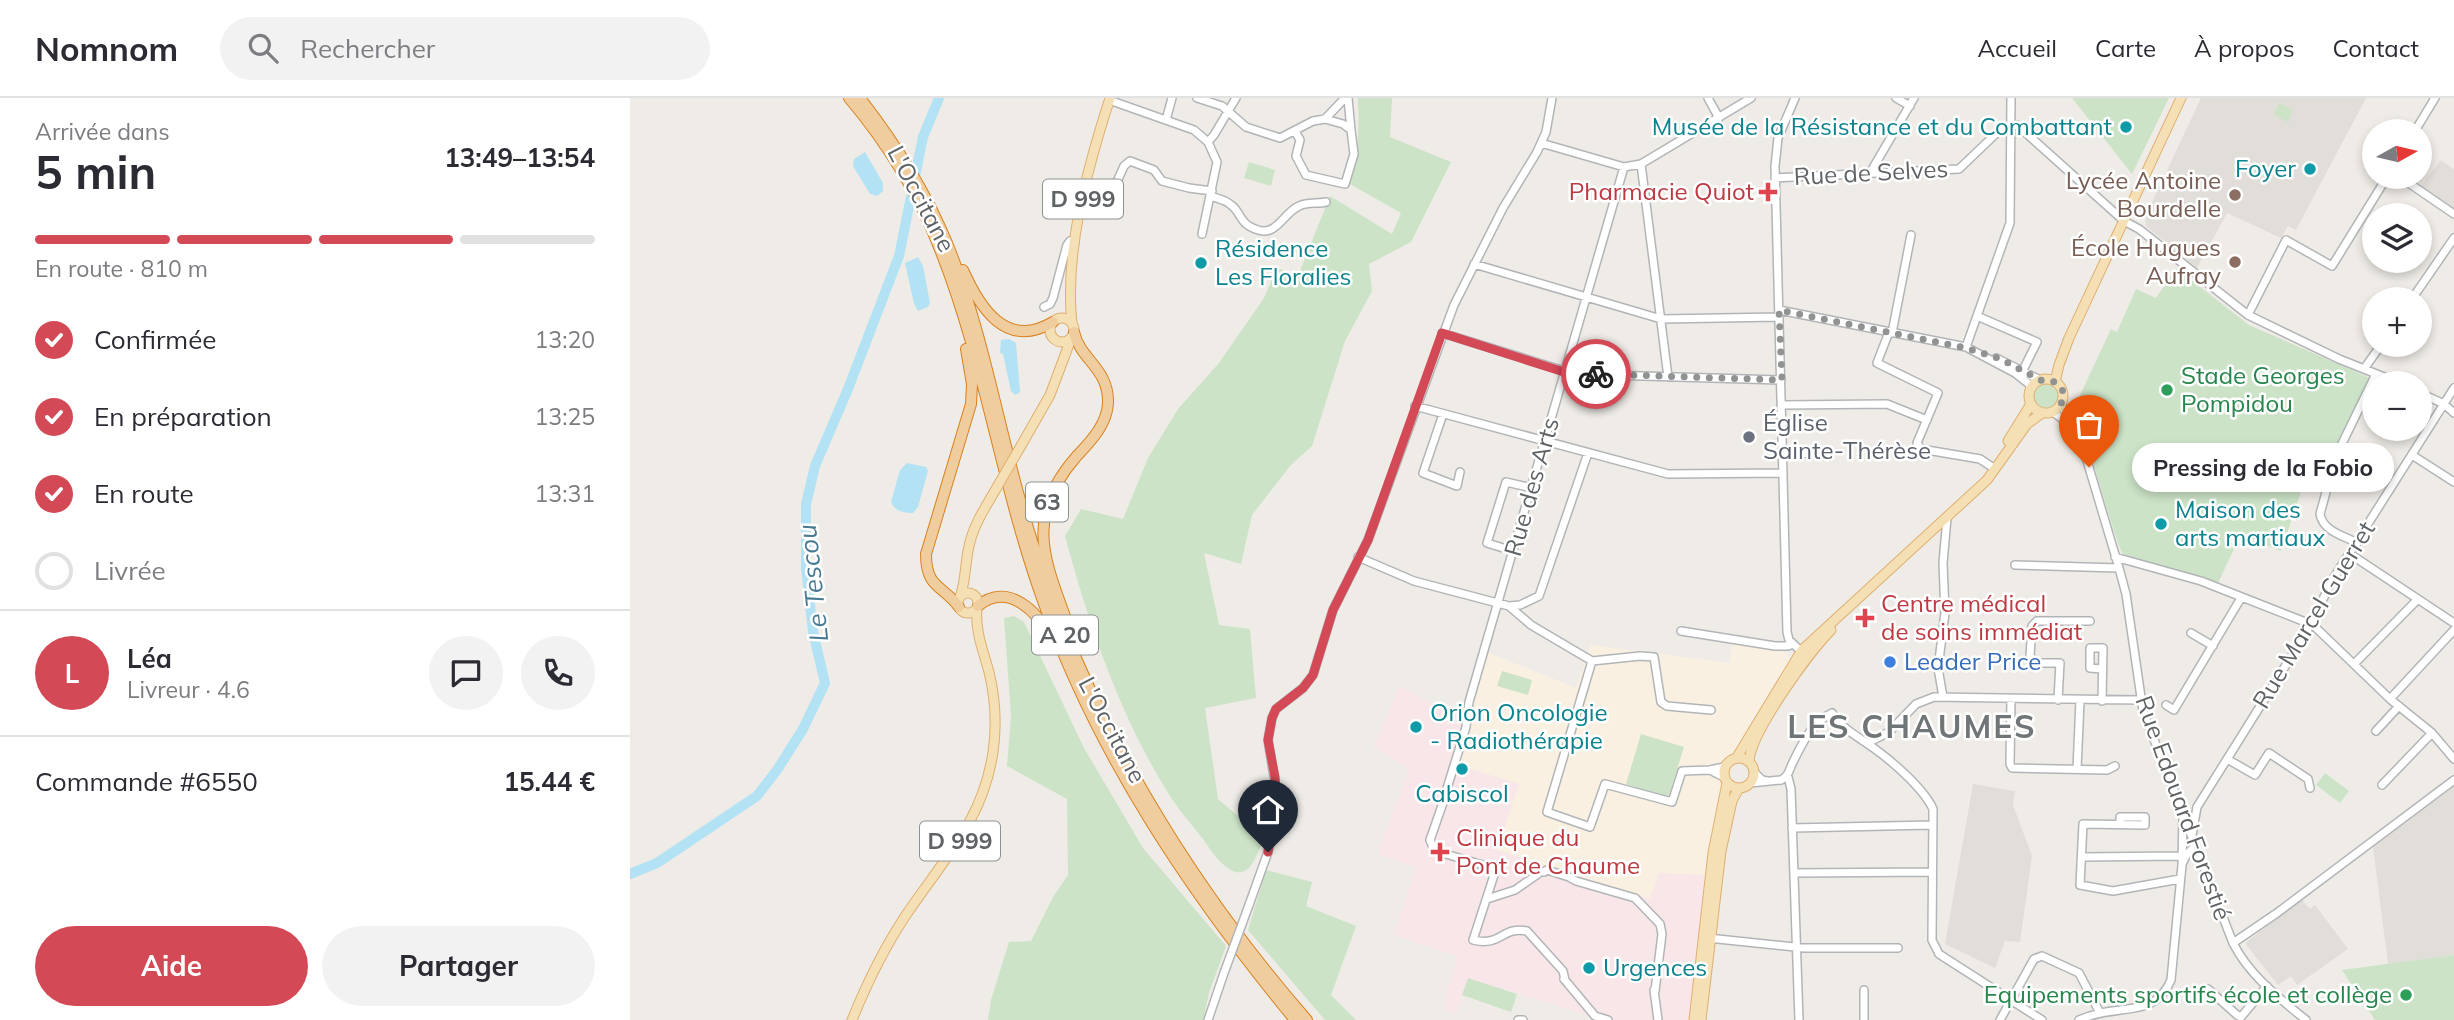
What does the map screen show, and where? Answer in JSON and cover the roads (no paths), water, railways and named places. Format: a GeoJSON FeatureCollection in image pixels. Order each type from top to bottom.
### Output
{"type":"FeatureCollection","features":[{"type":"Feature","properties":{"kind":"highway","name":"L'Occitane"},"geometry":{"type":"LineString","coordinates":[[849,98],[871,125],[924,213],[955,290],[1025,548],[1052,625],[1131,789],[1185,876],[1295,1020]]}},
{"type":"Feature","properties":{"kind":"highway","name":"L'Occitane"},"geometry":{"type":"LineString","coordinates":[[860,98],[906,163],[928,201],[963,287],[1033,546],[1086,695],[1192,870],[1307,1020]]}},
{"type":"Feature","properties":{"kind":"highway"},"geometry":{"type":"LineString","coordinates":[[935,218],[958,258],[976,300],[991,318],[1004,326],[1023,330],[1040,329],[1054,321]]}},
{"type":"Feature","properties":{"kind":"highway"},"geometry":{"type":"LineString","coordinates":[[955,290],[971,376],[971,404],[929,543],[926,563],[936,587],[961,605]]}},
{"type":"Feature","properties":{"kind":"highway","name":"63"},"geometry":{"type":"LineString","coordinates":[[1072,331],[1079,346],[1102,377],[1107,408],[1096,434],[1056,482],[1045,509],[1042,537],[1086,695]]}},
{"type":"Feature","properties":{"kind":"highway"},"geometry":{"type":"LineString","coordinates":[[977,607],[988,599],[1001,597],[1021,602],[1032,610],[1045,625],[1086,695]]}},
{"type":"Feature","properties":{"kind":"main road"},"geometry":{"type":"LineString","coordinates":[[2055,382],[2069,338],[2181,98]]}},
{"type":"Feature","properties":{"kind":"main road","name":"D 999"},"geometry":{"type":"LineString","coordinates":[[979,639],[961,605],[973,530],[1050,396],[1062,364],[1072,331],[1070,299],[1075,242],[1094,154],[1110,99]]}},
{"type":"Feature","properties":{"kind":"main road","name":"D 999"},"geometry":{"type":"LineString","coordinates":[[1054,321],[1068,307],[1070,299]]}},
{"type":"Feature","properties":{"kind":"main road"},"geometry":{"type":"LineString","coordinates":[[1054,339],[1062,342],[1072,331],[1065,318],[1054,321],[1050,333],[1060,351],[1062,364]]}},
{"type":"Feature","properties":{"kind":"main road"},"geometry":{"type":"LineString","coordinates":[[1995,469],[2005,446],[2031,404],[2031,389],[2042,380],[2069,338]]}},
{"type":"Feature","properties":{"kind":"main road"},"geometry":{"type":"LineString","coordinates":[[1749,762],[1751,750],[1814,639],[1987,480],[2027,424],[2042,413],[2057,409],[2063,391],[2055,382],[2042,380]]}},
{"type":"Feature","properties":{"kind":"main road"},"geometry":{"type":"LineString","coordinates":[[2031,404],[2042,413]]}},
{"type":"Feature","properties":{"kind":"main road","name":"D 999"},"geometry":{"type":"LineString","coordinates":[[967,564],[974,594]]}},
{"type":"Feature","properties":{"kind":"main road"},"geometry":{"type":"LineString","coordinates":[[967,593],[974,594],[978,599],[977,607],[969,613],[961,605],[967,593]]}},
{"type":"Feature","properties":{"kind":"main road","name":"D 999"},"geometry":{"type":"LineString","coordinates":[[852,1020],[890,941],[959,843],[983,795],[993,755],[995,718],[992,686],[979,639],[977,607]]}},
{"type":"Feature","properties":{"kind":"main road"},"geometry":{"type":"LineString","coordinates":[[1694,1020],[1710,878],[1726,780],[1724,767],[1744,749],[1763,712],[1805,654],[1850,607]]}},
{"type":"Feature","properties":{"kind":"main road"},"geometry":{"type":"LineString","coordinates":[[1701,1020],[1721,851],[1732,801],[1739,788],[1750,783],[1754,772],[1749,762],[1737,757]]}},
{"type":"Feature","properties":{"kind":"main road"},"geometry":{"type":"LineString","coordinates":[[1726,780],[1739,788]]}},
{"type":"Feature","properties":{"kind":"street"},"geometry":{"type":"LineString","coordinates":[[1166,120],[1172,98]]}},
{"type":"Feature","properties":{"kind":"street"},"geometry":{"type":"LineString","coordinates":[[1197,98],[1229,111],[1246,127],[1274,138],[1285,137],[1313,121],[1325,119],[1343,124],[1351,130]]}},
{"type":"Feature","properties":{"kind":"street"},"geometry":{"type":"LineString","coordinates":[[1208,142],[1236,98]]}},
{"type":"Feature","properties":{"kind":"street"},"geometry":{"type":"LineString","coordinates":[[1295,131],[1300,140],[1296,156],[1306,175],[1343,187],[1354,154],[1347,98]]}},
{"type":"Feature","properties":{"kind":"street"},"geometry":{"type":"LineString","coordinates":[[1325,119],[1347,98]]}},
{"type":"Feature","properties":{"kind":"street"},"geometry":{"type":"LineString","coordinates":[[1208,1020],[1268,852],[1275,815],[1275,777],[1268,740],[1272,718],[1276,709],[1303,688],[1313,675],[1333,610],[1368,540],[1442,333],[1503,208],[1530,167],[1541,143],[1552,98]]}},
{"type":"Feature","properties":{"kind":"street"},"geometry":{"type":"LineString","coordinates":[[1708,98],[1719,118]]}},
{"type":"Feature","properties":{"kind":"street"},"geometry":{"type":"LineString","coordinates":[[1541,143],[1624,167],[1641,164],[1751,98]]}},
{"type":"Feature","properties":{"kind":"street"},"geometry":{"type":"LineString","coordinates":[[1795,98],[1778,138],[1775,178],[1787,632],[1793,644],[1805,654]]}},
{"type":"Feature","properties":{"kind":"street"},"geometry":{"type":"LineString","coordinates":[[1896,98],[1910,106]]}},
{"type":"Feature","properties":{"kind":"street"},"geometry":{"type":"LineString","coordinates":[[1870,173],[1914,98]]}},
{"type":"Feature","properties":{"kind":"street"},"geometry":{"type":"LineString","coordinates":[[1966,348],[2010,223],[2011,98]]}},
{"type":"Feature","properties":{"kind":"street"},"geometry":{"type":"LineString","coordinates":[[2422,119],[2435,98]]}},
{"type":"Feature","properties":{"kind":"street"},"geometry":{"type":"LineString","coordinates":[[1110,99],[1194,130],[1208,142],[1217,162],[1202,234]]}},
{"type":"Feature","properties":{"kind":"street"},"geometry":{"type":"LineString","coordinates":[[2010,125],[2017,125],[2124,220],[2248,315],[2369,371]]}},
{"type":"Feature","properties":{"kind":"street","name":"Rue de Selves"},"geometry":{"type":"LineString","coordinates":[[1775,178],[1959,169],[2003,127],[2010,125]]}},
{"type":"Feature","properties":{"kind":"street"},"geometry":{"type":"LineString","coordinates":[[1115,186],[1124,166],[1130,162],[1154,170],[1162,181],[1212,194],[1230,203],[1243,221],[1251,227],[1265,230],[1276,227],[1302,205],[1326,202]]}},
{"type":"Feature","properties":{"kind":"street"},"geometry":{"type":"LineString","coordinates":[[1641,164],[1668,377]]}},
{"type":"Feature","properties":{"kind":"street","name":"Rue des Arts"},"geometry":{"type":"LineString","coordinates":[[1486,899],[1496,869],[1439,852],[1430,840],[1466,727],[1469,702],[1624,167]]}},
{"type":"Feature","properties":{"kind":"street"},"geometry":{"type":"LineString","coordinates":[[2248,315],[2287,240],[2332,267],[2380,189]]}},
{"type":"Feature","properties":{"kind":"street"},"geometry":{"type":"LineString","coordinates":[[2418,189],[2454,214]]}},
{"type":"Feature","properties":{"kind":"street"},"geometry":{"type":"LineString","coordinates":[[1911,235],[1890,332],[1877,363],[1938,393],[1917,443],[1921,450],[1980,459],[1995,469]]}},
{"type":"Feature","properties":{"kind":"street"},"geometry":{"type":"LineString","coordinates":[[2420,287],[2454,238]]}},
{"type":"Feature","properties":{"kind":"street"},"geometry":{"type":"LineString","coordinates":[[1044,307],[1050,304],[1053,298],[1067,245],[1075,242]]}},
{"type":"Feature","properties":{"kind":"street"},"geometry":{"type":"LineString","coordinates":[[1474,264],[1661,319],[1779,314],[1890,332],[1966,348],[2001,359],[2042,380]]}},
{"type":"Feature","properties":{"kind":"street"},"geometry":{"type":"LineString","coordinates":[[1977,316],[2037,342],[2023,370]]}},
{"type":"Feature","properties":{"kind":"street"},"geometry":{"type":"LineString","coordinates":[[1442,333],[1564,372],[1782,380]]}},
{"type":"Feature","properties":{"kind":"street"},"geometry":{"type":"LineString","coordinates":[[1975,351],[2015,373],[2029,384],[2031,389]]}},
{"type":"Feature","properties":{"kind":"street"},"geometry":{"type":"LineString","coordinates":[[2364,369],[2372,357]]}},
{"type":"Feature","properties":{"kind":"street","name":"Rue Marcel Guerret"},"geometry":{"type":"LineString","coordinates":[[2192,837],[2196,810],[2310,624],[2333,579],[2454,387]]}},
{"type":"Feature","properties":{"kind":"street"},"geometry":{"type":"LineString","coordinates":[[2432,398],[2454,413]]}},
{"type":"Feature","properties":{"kind":"street"},"geometry":{"type":"LineString","coordinates":[[2357,542],[2328,528],[2322,523],[2320,514],[2336,456],[2362,403]]}},
{"type":"Feature","properties":{"kind":"street"},"geometry":{"type":"LineString","coordinates":[[1782,405],[1888,404],[1927,420]]}},
{"type":"Feature","properties":{"kind":"street"},"geometry":{"type":"LineString","coordinates":[[1415,406],[1668,474],[1783,473]]}},
{"type":"Feature","properties":{"kind":"street","name":"Rue Edouard Forestié"},"geometry":{"type":"LineString","coordinates":[[2057,409],[2083,447],[2126,594],[2140,700],[2233,943],[2247,965],[2297,1017],[2306,1020]]}},
{"type":"Feature","properties":{"kind":"street"},"geometry":{"type":"LineString","coordinates":[[1443,414],[1423,473],[1457,486],[1460,472]]}},
{"type":"Feature","properties":{"kind":"street"},"geometry":{"type":"LineString","coordinates":[[1358,557],[1414,581],[1509,606],[1520,606],[1539,596],[1588,453]]}},
{"type":"Feature","properties":{"kind":"street"},"geometry":{"type":"LineString","coordinates":[[1782,453],[1829,454]]}},
{"type":"Feature","properties":{"kind":"street"},"geometry":{"type":"LineString","coordinates":[[2412,456],[2454,482]]}},
{"type":"Feature","properties":{"kind":"street"},"geometry":{"type":"LineString","coordinates":[[1513,551],[1487,543],[1506,482],[1532,488]]}},
{"type":"Feature","properties":{"kind":"street"},"geometry":{"type":"LineString","coordinates":[[1943,697],[1938,660],[1945,613],[1943,563],[1947,518]]}},
{"type":"Feature","properties":{"kind":"street"},"geometry":{"type":"LineString","coordinates":[[2350,554],[2454,623]]}},
{"type":"Feature","properties":{"kind":"street"},"geometry":{"type":"LineString","coordinates":[[2115,557],[2192,578],[2310,624],[2355,663],[2390,699],[2432,733],[2454,759]]}},
{"type":"Feature","properties":{"kind":"street"},"geometry":{"type":"LineString","coordinates":[[2015,565],[2119,568]]}},
{"type":"Feature","properties":{"kind":"street"},"geometry":{"type":"LineString","coordinates":[[2166,705],[2174,710],[2242,598]]}},
{"type":"Feature","properties":{"kind":"street"},"geometry":{"type":"LineString","coordinates":[[2355,663],[2418,599]]}},
{"type":"Feature","properties":{"kind":"street"},"geometry":{"type":"LineString","coordinates":[[1509,606],[1531,625],[1592,661],[1654,657],[1661,702],[1667,706],[1711,710]]}},
{"type":"Feature","properties":{"kind":"street"},"geometry":{"type":"LineString","coordinates":[[2058,700],[2060,663],[2036,663],[2030,656],[2032,626],[2037,621],[2090,621]]}},
{"type":"Feature","properties":{"kind":"street"},"geometry":{"type":"LineString","coordinates":[[2390,699],[2454,630]]}},
{"type":"Feature","properties":{"kind":"street"},"geometry":{"type":"LineString","coordinates":[[1681,631],[1774,646],[1793,644]]}},
{"type":"Feature","properties":{"kind":"street"},"geometry":{"type":"LineString","coordinates":[[2191,633],[2213,646]]}},
{"type":"Feature","properties":{"kind":"street"},"geometry":{"type":"LineString","coordinates":[[1592,661],[1546,812],[1590,827],[1605,784],[1672,802],[1682,771],[1710,771],[1724,767]]}},
{"type":"Feature","properties":{"kind":"street"},"geometry":{"type":"LineString","coordinates":[[2102,669],[2102,701]]}},
{"type":"Feature","properties":{"kind":"street"},"geometry":{"type":"LineString","coordinates":[[1874,748],[1916,704],[1925,699],[2140,700]]}},
{"type":"Feature","properties":{"kind":"street"},"geometry":{"type":"LineString","coordinates":[[2011,699],[2012,768],[2107,770],[2115,766]]}},
{"type":"Feature","properties":{"kind":"street"},"geometry":{"type":"LineString","coordinates":[[2077,769],[2080,701]]}},
{"type":"Feature","properties":{"kind":"street"},"geometry":{"type":"LineString","coordinates":[[2376,731],[2399,706]]}},
{"type":"Feature","properties":{"kind":"street"},"geometry":{"type":"LineString","coordinates":[[1799,1020],[1791,798],[1784,779],[1818,720],[1832,713],[1839,724],[1874,748],[1928,799],[1933,809],[1932,940],[1939,954],[2042,1020]]}},
{"type":"Feature","properties":{"kind":"street"},"geometry":{"type":"LineString","coordinates":[[2382,785],[2432,733]]}},
{"type":"Feature","properties":{"kind":"street"},"geometry":{"type":"LineString","coordinates":[[1867,743],[1885,734]]}},
{"type":"Feature","properties":{"kind":"street"},"geometry":{"type":"LineString","coordinates":[[2227,759],[2255,775],[2269,754],[2308,779],[2310,788]]}},
{"type":"Feature","properties":{"kind":"street"},"geometry":{"type":"LineString","coordinates":[[1710,771],[1726,780]]}},
{"type":"Feature","properties":{"kind":"street"},"geometry":{"type":"LineString","coordinates":[[1754,772],[1762,780],[1768,781]]}},
{"type":"Feature","properties":{"kind":"street"},"geometry":{"type":"LineString","coordinates":[[1750,783],[1784,779]]}},
{"type":"Feature","properties":{"kind":"street"},"geometry":{"type":"LineString","coordinates":[[2233,943],[2454,780]]}},
{"type":"Feature","properties":{"kind":"street"},"geometry":{"type":"LineString","coordinates":[[2079,1020],[2100,1013],[2141,1015],[2157,1008],[2166,997],[2171,980],[2182,857],[2182,819],[2183,814],[2196,810]]}},
{"type":"Feature","properties":{"kind":"street"},"geometry":{"type":"LineString","coordinates":[[2120,824],[2083,824],[2080,885],[2113,891],[2180,879]]}},
{"type":"Feature","properties":{"kind":"street"},"geometry":{"type":"LineString","coordinates":[[1792,828],[1932,825]]}},
{"type":"Feature","properties":{"kind":"street"},"geometry":{"type":"LineString","coordinates":[[2182,857],[2195,846]]}},
{"type":"Feature","properties":{"kind":"street"},"geometry":{"type":"LineString","coordinates":[[2082,857],[2200,859]]}},
{"type":"Feature","properties":{"kind":"street"},"geometry":{"type":"LineString","coordinates":[[1608,1020],[1595,1016],[1565,980],[1538,941],[1527,931],[1505,932],[1496,941],[1486,943],[1473,940],[1486,899],[1515,890],[1547,870],[1635,898],[1662,929],[1655,991],[1658,1020]]}},
{"type":"Feature","properties":{"kind":"street"},"geometry":{"type":"LineString","coordinates":[[1795,873],[1932,872]]}},
{"type":"Feature","properties":{"kind":"street"},"geometry":{"type":"LineString","coordinates":[[1710,878],[1707,937],[1711,939],[1797,948],[1898,948]]}},
{"type":"Feature","properties":{"kind":"street"},"geometry":{"type":"LineString","coordinates":[[2000,1020],[2036,958],[2049,957],[2079,973],[2100,1013]]}},
{"type":"Feature","properties":{"kind":"street"},"geometry":{"type":"LineString","coordinates":[[2208,989],[2241,1017],[2267,986]]}},
{"type":"Feature","properties":{"kind":"street"},"geometry":{"type":"LineString","coordinates":[[1864,990],[1864,1020]]}},
{"type":"Feature","properties":{"kind":"water"},"geometry":{"type":"Polygon","coordinates":[[[865,152],[883,183],[883,191],[877,196],[870,194],[853,166],[854,159],[865,152]]]}},
{"type":"Feature","properties":{"kind":"water"},"geometry":{"type":"Polygon","coordinates":[[[918,257],[923,266],[930,303],[928,307],[918,311],[905,263],[918,257]]]}},
{"type":"Feature","properties":{"kind":"water"},"geometry":{"type":"Polygon","coordinates":[[[1009,339],[1016,343],[1020,392],[1015,395],[1011,391],[1003,354],[1000,353],[1001,340],[1009,339]]]}},
{"type":"Feature","properties":{"kind":"water"},"geometry":{"type":"Polygon","coordinates":[[[907,463],[926,467],[928,471],[918,507],[913,513],[894,508],[891,502],[900,470],[907,463]]]}},
{"type":"Feature","properties":{"kind":"waterway","name":"Le Tescou"},"geometry":{"type":"LineString","coordinates":[[630,874],[657,863],[757,796],[803,729],[825,683],[813,632],[806,568],[806,504],[815,466],[899,256],[923,137],[939,98]]}},
{"type":"Feature","properties":{"kind":"place","name":"Musée de la Résistance et du Combattant"},"geometry":{"type":"Point","coordinates":[2126,127]}},
{"type":"Feature","properties":{"kind":"place","name":"Foyer"},"geometry":{"type":"Point","coordinates":[2310,169]}},
{"type":"Feature","properties":{"kind":"place","name":"Pharmacie Quiot"},"geometry":{"type":"Point","coordinates":[1768,192]}},
{"type":"Feature","properties":{"kind":"place","name":"Lycée Antoine Bourdelle"},"geometry":{"type":"Point","coordinates":[2235,195]}},
{"type":"Feature","properties":{"kind":"place","name":"École Hugues Aufray"},"geometry":{"type":"Point","coordinates":[2235,262]}},
{"type":"Feature","properties":{"kind":"place","name":"Résidence Les Floralies"},"geometry":{"type":"Point","coordinates":[1201,263]}},
{"type":"Feature","properties":{"kind":"place","name":"Stade Georges Pompidou"},"geometry":{"type":"Point","coordinates":[2167,390]}},
{"type":"Feature","properties":{"kind":"place","name":"Église Sainte-Thérèse"},"geometry":{"type":"Point","coordinates":[1749,437]}},
{"type":"Feature","properties":{"kind":"place","name":"Pressing de la Fobio"},"geometry":{"type":"Point","coordinates":[2089,467]}},
{"type":"Feature","properties":{"kind":"place","name":"Maison des arts martiaux"},"geometry":{"type":"Point","coordinates":[2161,524]}},
{"type":"Feature","properties":{"kind":"place","name":"Centre médical de soins immédiat"},"geometry":{"type":"Point","coordinates":[1865,618]}},
{"type":"Feature","properties":{"kind":"place","name":"Leader Price"},"geometry":{"type":"Point","coordinates":[1890,662]}},
{"type":"Feature","properties":{"kind":"place","name":"Orion Oncologie - Radiothérapie"},"geometry":{"type":"Point","coordinates":[1416,727]}},
{"type":"Feature","properties":{"kind":"place","name":"Cabiscol"},"geometry":{"type":"Point","coordinates":[1462,769]}},
{"type":"Feature","properties":{"kind":"place","name":"Clinique du Pont de Chaume"},"geometry":{"type":"Point","coordinates":[1440,852]}},
{"type":"Feature","properties":{"kind":"place","name":"Urgences"},"geometry":{"type":"Point","coordinates":[1589,968]}},
{"type":"Feature","properties":{"kind":"place","name":"Equipements sportifs école et collège"},"geometry":{"type":"Point","coordinates":[2406,995]}},
{"type":"Feature","properties":{"kind":"district","name":"LES CHAUMES"},"geometry":{"type":"Point","coordinates":[1912,727]}}]}
